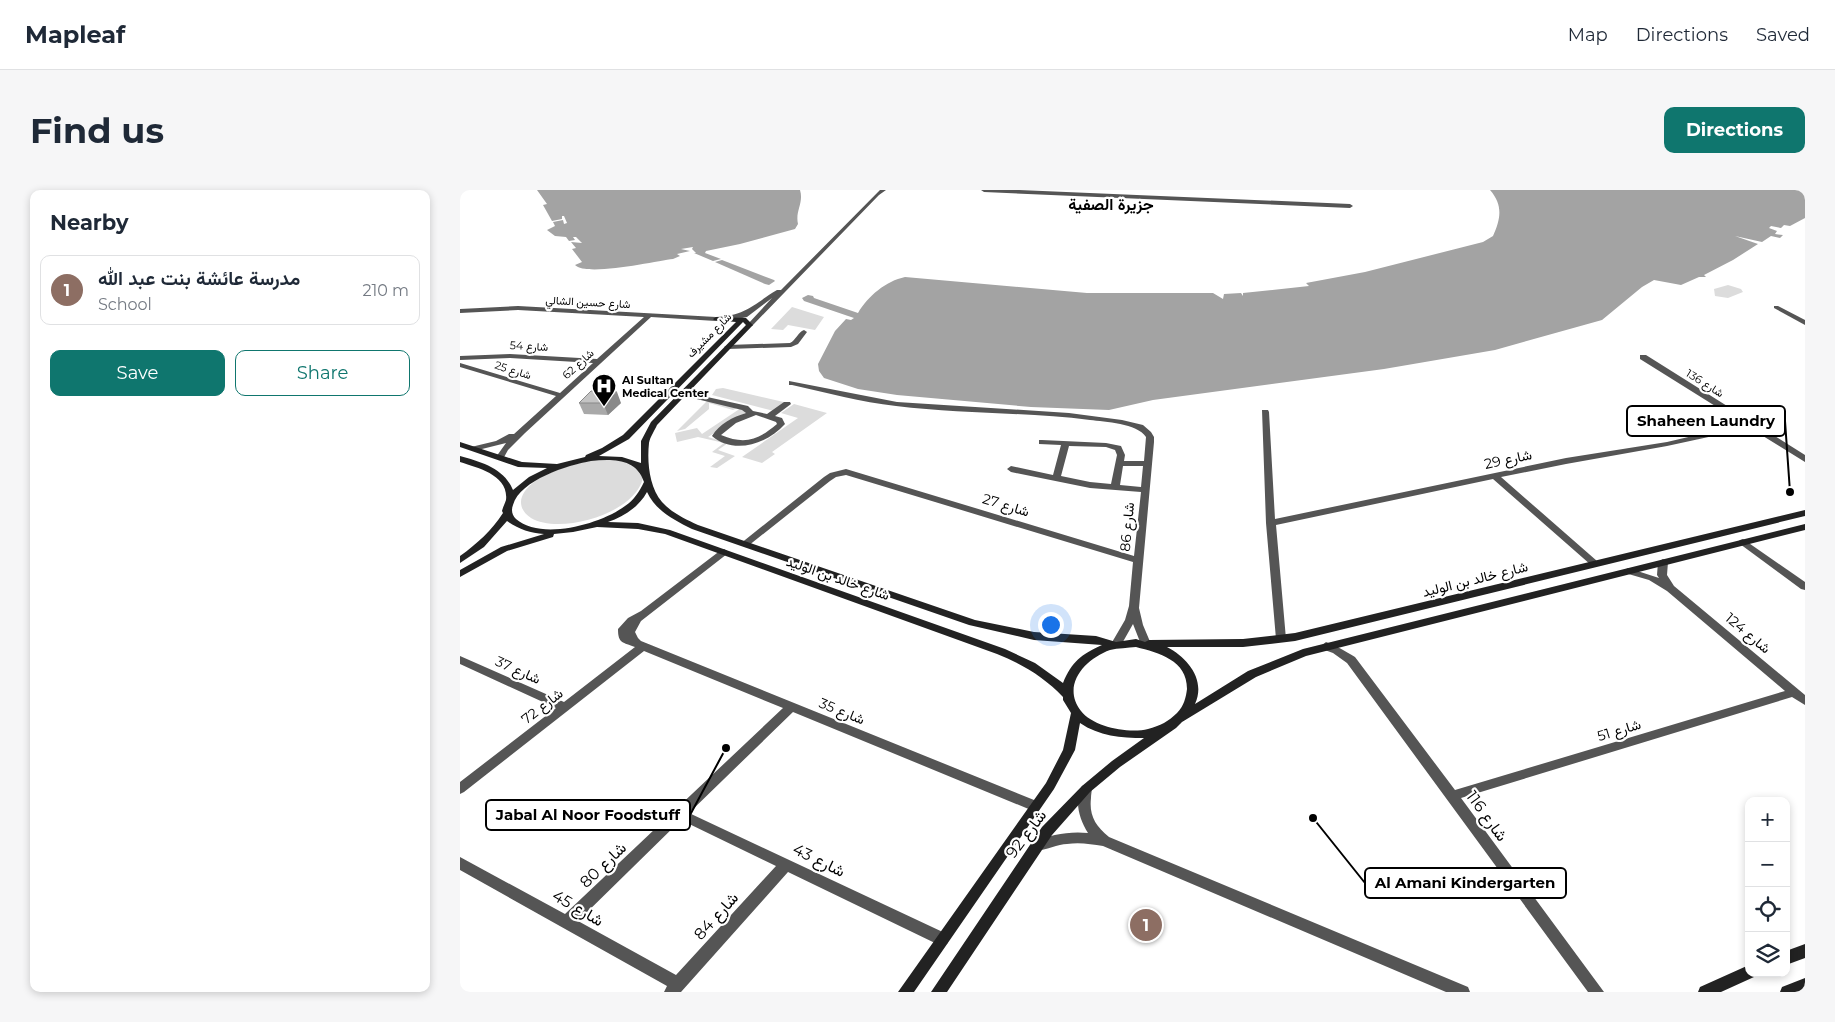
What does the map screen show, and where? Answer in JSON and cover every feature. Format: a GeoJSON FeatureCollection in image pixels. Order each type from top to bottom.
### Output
{"type":"FeatureCollection","features":[{"type":"Feature","properties":{"kind":"main road"},"geometry":{"type":"LineString","coordinates":[[716,319],[741,320],[748,322],[750,326]]}},
{"type":"Feature","properties":{"kind":"main road","name":"شارع مشيرف"},"geometry":{"type":"LineString","coordinates":[[578,461],[605,450],[626,437],[741,320]]}},
{"type":"Feature","properties":{"kind":"main road","name":"شارع مشيرف"},"geometry":{"type":"LineString","coordinates":[[648,483],[643,449],[648,433],[683,394],[750,326]]}},
{"type":"Feature","properties":{"kind":"main road"},"geometry":{"type":"LineString","coordinates":[[460,444],[500,457],[512,463],[532,466],[567,464]]}},
{"type":"Feature","properties":{"kind":"main road"},"geometry":{"type":"LineString","coordinates":[[510,500],[527,482],[546,472],[578,461],[614,458],[633,463],[645,471]]}},
{"type":"Feature","properties":{"kind":"main road"},"geometry":{"type":"LineString","coordinates":[[460,459],[489,469],[504,478],[508,485],[510,500],[508,513],[494,534],[460,560]]}},
{"type":"Feature","properties":{"kind":"main road"},"geometry":{"type":"LineString","coordinates":[[460,574],[504,549],[565,531],[586,527],[607,519],[625,510],[638,499],[648,483]]}},
{"type":"Feature","properties":{"kind":"main road","name":"شارع خالد بن الوليد"},"geometry":{"type":"LineString","coordinates":[[648,483],[656,500],[672,515],[695,527],[972,623],[1034,636],[1096,640],[1114,644]]}},
{"type":"Feature","properties":{"kind":"main road"},"geometry":{"type":"LineString","coordinates":[[508,513],[515,523],[531,530],[565,531]]}},
{"type":"Feature","properties":{"kind":"main road","name":"شارع خالد بن الوليد"},"geometry":{"type":"LineString","coordinates":[[1147,644],[1242,643],[1309,634],[1805,513]]}},
{"type":"Feature","properties":{"kind":"main road","name":"شارع خالد بن الوليد"},"geometry":{"type":"LineString","coordinates":[[586,527],[622,525],[653,528],[724,552],[1022,658],[1047,674],[1067,694]]}},
{"type":"Feature","properties":{"kind":"main road"},"geometry":{"type":"LineString","coordinates":[[1176,721],[1191,704],[1195,689],[1192,674],[1182,661],[1167,651],[1147,644],[1114,644],[1089,654],[1073,669],[1067,681],[1067,694],[1076,714],[1088,724],[1103,731],[1120,735],[1139,735],[1156,731],[1176,721],[1268,666],[1326,646],[1805,527]]}},
{"type":"Feature","properties":{"kind":"main road","name":"شارع 92"},"geometry":{"type":"LineString","coordinates":[[905,992],[1061,768],[1069,750],[1076,714]]}},
{"type":"Feature","properties":{"kind":"main road","name":"شارع 92"},"geometry":{"type":"LineString","coordinates":[[938,992],[1047,831],[1086,790],[1134,750],[1176,721]]}},
{"type":"Feature","properties":{"kind":"main road"},"geometry":{"type":"LineString","coordinates":[[1790,957],[1805,951]]}},
{"type":"Feature","properties":{"kind":"main road"},"geometry":{"type":"LineString","coordinates":[[1705,992],[1745,974]]}},
{"type":"Feature","properties":{"kind":"main road"},"geometry":{"type":"LineString","coordinates":[[1787,992],[1805,985]]}},
{"type":"Feature","properties":{"kind":"street","name":"شارع مشيرف"},"geometry":{"type":"LineString","coordinates":[[750,326],[877,194],[884,190]]}},
{"type":"Feature","properties":{"kind":"street"},"geometry":{"type":"LineString","coordinates":[[984,190],[1350,206]]}},
{"type":"Feature","properties":{"kind":"street","name":"شارع مشيرف"},"geometry":{"type":"LineString","coordinates":[[741,320],[759,304],[790,283]]}},
{"type":"Feature","properties":{"kind":"street","name":"شارع حسين الشالي"},"geometry":{"type":"LineString","coordinates":[[460,311],[518,308],[650,315],[716,319],[729,321],[734,327]]}},
{"type":"Feature","properties":{"kind":"street"},"geometry":{"type":"LineString","coordinates":[[1774,308],[1805,324]]}},
{"type":"Feature","properties":{"kind":"street","name":"شارع حسين الشالي"},"geometry":{"type":"LineString","coordinates":[[716,319],[733,318],[748,313]]}},
{"type":"Feature","properties":{"kind":"street","name":"شارع 62"},"geometry":{"type":"LineString","coordinates":[[500,457],[504,449],[522,430],[650,315]]}},
{"type":"Feature","properties":{"kind":"street"},"geometry":{"type":"LineString","coordinates":[[728,347],[762,347],[794,344],[804,332]]}},
{"type":"Feature","properties":{"kind":"street"},"geometry":{"type":"LineString","coordinates":[[754,355],[762,347]]}},
{"type":"Feature","properties":{"kind":"street","name":"شارع 54"},"geometry":{"type":"LineString","coordinates":[[460,358],[510,356],[597,361]]}},
{"type":"Feature","properties":{"kind":"street","name":"شارع 136"},"geometry":{"type":"LineString","coordinates":[[1643,357],[1805,459]]}},
{"type":"Feature","properties":{"kind":"street","name":"شارع 25"},"geometry":{"type":"LineString","coordinates":[[460,365],[560,395]]}},
{"type":"Feature","properties":{"kind":"street","name":"شارع 86"},"geometry":{"type":"LineString","coordinates":[[792,383],[897,404],[1069,415],[1132,424],[1147,432],[1150,437],[1134,606],[1130,620],[1114,644]]}},
{"type":"Feature","properties":{"kind":"street"},"geometry":{"type":"LineString","coordinates":[[683,394],[748,409],[751,413],[768,416],[781,421],[782,424],[754,443],[740,444],[716,436],[719,431],[751,413]]}},
{"type":"Feature","properties":{"kind":"street"},"geometry":{"type":"LineString","coordinates":[[768,416],[787,404]]}},
{"type":"Feature","properties":{"kind":"street"},"geometry":{"type":"LineString","coordinates":[[1265,412],[1271,522],[1282,639]]}},
{"type":"Feature","properties":{"kind":"street","name":"شارع 29"},"geometry":{"type":"LineString","coordinates":[[1271,522],[1752,425]]}},
{"type":"Feature","properties":{"kind":"street","name":"شارع 62"},"geometry":{"type":"LineString","coordinates":[[474,449],[499,443],[522,430]]}},
{"type":"Feature","properties":{"kind":"street"},"geometry":{"type":"LineString","coordinates":[[1042,442],[1113,446],[1121,453],[1115,488]]}},
{"type":"Feature","properties":{"kind":"street"},"geometry":{"type":"LineString","coordinates":[[1056,478],[1066,443]]}},
{"type":"Feature","properties":{"kind":"street"},"geometry":{"type":"LineString","coordinates":[[1120,463],[1147,464]]}},
{"type":"Feature","properties":{"kind":"street"},"geometry":{"type":"LineString","coordinates":[[1011,469],[1115,488],[1145,490]]}},
{"type":"Feature","properties":{"kind":"street"},"geometry":{"type":"LineString","coordinates":[[1495,476],[1594,564]]}},
{"type":"Feature","properties":{"kind":"street","name":"شارع 27"},"geometry":{"type":"LineString","coordinates":[[744,544],[823,483],[844,477],[865,478],[1138,560]]}},
{"type":"Feature","properties":{"kind":"street"},"geometry":{"type":"LineString","coordinates":[[1743,542],[1805,587]]}},
{"type":"Feature","properties":{"kind":"street"},"geometry":{"type":"LineString","coordinates":[[640,644],[623,638],[622,634],[626,624],[724,552]]}},
{"type":"Feature","properties":{"kind":"street","name":"شارع 124"},"geometry":{"type":"LineString","coordinates":[[1663,562],[1662,575],[1671,589]]}},
{"type":"Feature","properties":{"kind":"street","name":"شارع 124"},"geometry":{"type":"LineString","coordinates":[[1628,571],[1652,578],[1671,589],[1805,701]]}},
{"type":"Feature","properties":{"kind":"street","name":"شارع 86"},"geometry":{"type":"LineString","coordinates":[[1134,606],[1138,625],[1147,644]]}},
{"type":"Feature","properties":{"kind":"street","name":"شارع 116"},"geometry":{"type":"LineString","coordinates":[[1347,641],[1347,650],[1351,660],[1597,992]]}},
{"type":"Feature","properties":{"kind":"street","name":"شارع 35"},"geometry":{"type":"LineString","coordinates":[[640,644],[1035,806]]}},
{"type":"Feature","properties":{"kind":"street","name":"شارع 72"},"geometry":{"type":"LineString","coordinates":[[460,789],[640,644]]}},
{"type":"Feature","properties":{"kind":"street","name":"شارع 116"},"geometry":{"type":"LineString","coordinates":[[1326,646],[1337,650],[1351,660]]}},
{"type":"Feature","properties":{"kind":"street","name":"شارع 37"},"geometry":{"type":"LineString","coordinates":[[460,660],[564,707]]}},
{"type":"Feature","properties":{"kind":"street","name":"شارع 51"},"geometry":{"type":"LineString","coordinates":[[1452,796],[1794,692]]}},
{"type":"Feature","properties":{"kind":"street","name":"شارع 80"},"geometry":{"type":"LineString","coordinates":[[567,922],[792,706]]}},
{"type":"Feature","properties":{"kind":"street"},"geometry":{"type":"LineString","coordinates":[[1086,790],[1084,812],[1094,834],[1104,841],[1463,992]]}},
{"type":"Feature","properties":{"kind":"street","name":"شارع 43"},"geometry":{"type":"LineString","coordinates":[[680,814],[942,939]]}},
{"type":"Feature","properties":{"kind":"street"},"geometry":{"type":"LineString","coordinates":[[1036,847],[1048,841],[1062,838],[1077,837],[1104,841]]}},
{"type":"Feature","properties":{"kind":"street","name":"شارع 45"},"geometry":{"type":"LineString","coordinates":[[460,863],[567,922],[674,988]]}},
{"type":"Feature","properties":{"kind":"street","name":"شارع 84"},"geometry":{"type":"LineString","coordinates":[[674,988],[786,864]]}},
{"type":"Feature","properties":{"kind":"shaded area"},"geometry":{"type":"Polygon","coordinates":[[[537,190],[800,190],[801,199],[797,219],[798,224],[795,229],[706,251],[705,253],[721,259],[713,261],[694,253],[696,253],[692,249],[693,247],[681,249],[690,251],[677,254],[680,256],[673,259],[606,269],[593,269],[575,265],[582,262],[572,249],[576,248],[571,242],[582,243],[576,237],[573,237],[575,240],[569,241],[566,237],[555,236],[547,230],[555,226],[553,222],[563,220],[564,224],[567,223],[564,216],[562,216],[562,219],[552,221],[543,205],[547,204],[537,190]]]}},
{"type":"Feature","properties":{"kind":"shaded area"},"geometry":{"type":"Polygon","coordinates":[[[1490,190],[1805,190],[1805,218],[1790,226],[1784,225],[1781,228],[1771,226],[1769,228],[1777,231],[1775,234],[1783,235],[1780,238],[1771,236],[1762,242],[1735,236],[1758,244],[1704,275],[1706,277],[1699,277],[1681,285],[1654,280],[1642,287],[1602,320],[1495,350],[1384,369],[1153,400],[1109,410],[1031,407],[897,395],[858,389],[824,378],[819,371],[818,364],[835,331],[846,319],[851,320],[854,318],[804,301],[802,298],[808,295],[813,296],[814,298],[858,313],[878,290],[891,282],[905,277],[1087,293],[1213,293],[1223,299],[1224,294],[1241,293],[1243,296],[1243,293],[1309,286],[1306,283],[1365,272],[1483,242],[1493,236],[1499,217],[1499,206],[1490,190]]]}},
{"type":"Feature","properties":{"kind":"shaded area"},"geometry":{"type":"Polygon","coordinates":[[[722,260],[775,281],[769,285],[765,284],[715,262],[722,260]]]}},
{"type":"Feature","properties":{"kind":"shaded area"},"geometry":{"type":"Polygon","coordinates":[[[1728,285],[1741,289],[1743,292],[1728,298],[1715,296],[1714,289],[1728,285]]]}},
{"type":"Feature","properties":{"kind":"shaded area"},"geometry":{"type":"Polygon","coordinates":[[[792,307],[824,317],[815,330],[788,325],[783,330],[771,329],[792,307]]]}},
{"type":"Feature","properties":{"kind":"shaded area"},"geometry":{"type":"Polygon","coordinates":[[[723,388],[788,403],[774,411],[712,395],[716,389],[723,388]]]}},
{"type":"Feature","properties":{"kind":"shaded area"},"geometry":{"type":"Polygon","coordinates":[[[708,400],[737,408],[733,410],[709,403],[709,409],[685,429],[677,431],[708,400]]]}},
{"type":"Feature","properties":{"kind":"shaded area"},"geometry":{"type":"Polygon","coordinates":[[[794,404],[827,413],[772,452],[775,454],[762,463],[742,457],[798,418],[781,413],[794,404]]]}},
{"type":"Feature","properties":{"kind":"shaded area"},"geometry":{"type":"Polygon","coordinates":[[[741,408],[748,411],[708,437],[728,443],[718,450],[735,456],[717,468],[710,467],[725,456],[712,452],[724,443],[698,437],[677,442],[675,433],[697,428],[702,434],[741,408]]]}},
{"type":"Feature","properties":{"kind":"shaded area"},"geometry":{"type":"Polygon","coordinates":[[[602,459],[626,462],[634,467],[643,478],[637,491],[626,502],[612,511],[595,518],[560,524],[544,523],[531,518],[524,511],[521,502],[524,492],[542,477],[580,463],[602,459]]]}},
{"type":"Feature","properties":{"kind":"building"},"geometry":{"type":"Polygon","coordinates":[[[591,391],[617,392],[603,403],[579,403],[591,391]]]}},
{"type":"Feature","properties":{"kind":"place","name":"Al Sultan Medical Center"},"geometry":{"type":"Point","coordinates":[604,407]}},
{"type":"Feature","properties":{"kind":"place","name":"Shaheen Laundry"},"geometry":{"type":"Point","coordinates":[1790,492]}},
{"type":"Feature","properties":{"kind":"place","name":"Jabal Al Noor Foodstuff"},"geometry":{"type":"Point","coordinates":[726,748]}},
{"type":"Feature","properties":{"kind":"place","name":"Al Amani Kindergarten"},"geometry":{"type":"Point","coordinates":[1313,818]}},
{"type":"Feature","properties":{"kind":"place","name":"مدرسة عائشة بنت عبد الله"},"geometry":{"type":"Point","coordinates":[1146,925]}},
{"type":"Feature","properties":{"kind":"district","name":"جزيرة الصفية"},"geometry":{"type":"Point","coordinates":[1111,204]}}]}
